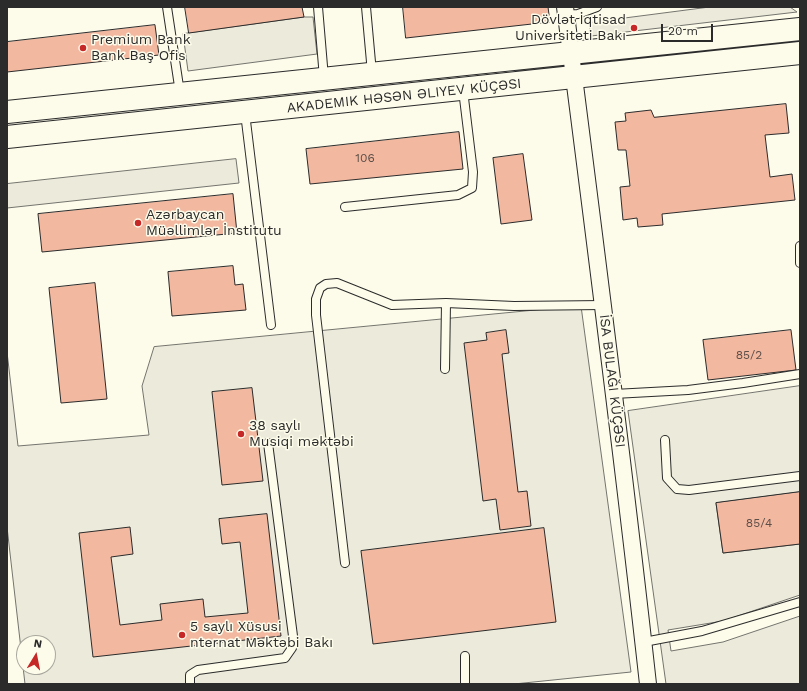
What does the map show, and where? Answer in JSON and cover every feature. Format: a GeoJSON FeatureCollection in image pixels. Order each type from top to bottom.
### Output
{"type":"FeatureCollection","features":[{"type":"Feature","properties":{"kind":"main road","name":"AKADEMIK HƏSƏN ƏLIYEV KÜÇƏSI"},"geometry":{"type":"LineString","coordinates":[[7,112],[800,29]]}},
{"type":"Feature","properties":{"kind":"main road","name":"AKADEMIK HƏSƏN ƏLIYEV KÜÇƏSI"},"geometry":{"type":"LineString","coordinates":[[7,137],[800,54]]}},
{"type":"Feature","properties":{"kind":"street"},"geometry":{"type":"LineString","coordinates":[[565,11],[614,394],[648,684]]}},
{"type":"Feature","properties":{"kind":"lane"},"geometry":{"type":"LineString","coordinates":[[167,7],[180,93]]}},
{"type":"Feature","properties":{"kind":"lane"},"geometry":{"type":"LineString","coordinates":[[318,7],[324,78]]}},
{"type":"Feature","properties":{"kind":"lane"},"geometry":{"type":"LineString","coordinates":[[366,7],[372,73]]}},
{"type":"Feature","properties":{"kind":"lane"},"geometry":{"type":"LineString","coordinates":[[565,11],[578,14],[597,7]]}},
{"type":"Feature","properties":{"kind":"lane"},"geometry":{"type":"LineString","coordinates":[[345,207],[458,195],[472,188],[474,172],[463,90]]}},
{"type":"Feature","properties":{"kind":"lane"},"geometry":{"type":"LineString","coordinates":[[245,112],[271,325]]}},
{"type":"Feature","properties":{"kind":"lane"},"geometry":{"type":"LineString","coordinates":[[800,246],[800,263]]}},
{"type":"Feature","properties":{"kind":"lane"},"geometry":{"type":"LineString","coordinates":[[345,563],[316,315],[316,299],[320,288],[326,284],[337,283],[392,305],[446,303],[514,306],[603,305]]}},
{"type":"Feature","properties":{"kind":"lane"},"geometry":{"type":"LineString","coordinates":[[446,303],[446,369]]}},
{"type":"Feature","properties":{"kind":"lane"},"geometry":{"type":"LineString","coordinates":[[614,394],[688,390],[800,374]]}},
{"type":"Feature","properties":{"kind":"lane"},"geometry":{"type":"LineString","coordinates":[[665,440],[667,478],[677,489],[689,490],[800,476]]}},
{"type":"Feature","properties":{"kind":"lane"},"geometry":{"type":"LineString","coordinates":[[190,684],[190,675],[198,670],[285,658],[292,648],[293,636],[268,443]]}},
{"type":"Feature","properties":{"kind":"lane"},"geometry":{"type":"LineString","coordinates":[[644,642],[702,631],[800,602]]}},
{"type":"Feature","properties":{"kind":"lane"},"geometry":{"type":"LineString","coordinates":[[465,656],[465,684]]}},
{"type":"Feature","properties":{"kind":"shaded area"},"geometry":{"type":"Polygon","coordinates":[[[710,7],[790,7],[797,12],[591,36],[589,23],[710,7]]]}},
{"type":"Feature","properties":{"kind":"shaded area"},"geometry":{"type":"Polygon","coordinates":[[[313,17],[317,54],[188,71],[183,34],[313,17]]]}},
{"type":"Feature","properties":{"kind":"shaded area"},"geometry":{"type":"Polygon","coordinates":[[[236,159],[239,183],[7,208],[7,184],[236,159]]]}},
{"type":"Feature","properties":{"kind":"shaded area"},"geometry":{"type":"Polygon","coordinates":[[[581,306],[631,672],[514,684],[25,684],[24,675],[56,675],[56,635],[19,635],[7,527],[7,352],[18,446],[149,435],[142,386],[154,347],[581,306]]]}},
{"type":"Feature","properties":{"kind":"shaded area"},"geometry":{"type":"Polygon","coordinates":[[[800,386],[800,492],[716,503],[723,553],[800,544],[800,595],[723,621],[668,630],[671,651],[723,642],[800,616],[800,684],[666,684],[628,411],[800,386]]]}},
{"type":"Feature","properties":{"kind":"building"},"geometry":{"type":"Polygon","coordinates":[[[185,7],[302,7],[304,17],[189,33],[185,7]]]}},
{"type":"Feature","properties":{"kind":"building"},"geometry":{"type":"Polygon","coordinates":[[[403,7],[548,7],[550,22],[406,38],[403,7]]]}},
{"type":"Feature","properties":{"kind":"building","name":"Premium Bank Bank Baş Ofis"},"geometry":{"type":"Polygon","coordinates":[[[155,25],[159,55],[7,72],[7,42],[155,25]]]}},
{"type":"Feature","properties":{"kind":"building"},"geometry":{"type":"Polygon","coordinates":[[[786,104],[789,133],[765,135],[770,177],[792,174],[795,200],[662,214],[663,225],[638,227],[637,218],[623,220],[620,187],[630,186],[626,150],[618,150],[615,122],[626,121],[625,113],[651,110],[654,117],[786,104]]]}},
{"type":"Feature","properties":{"kind":"building"},"geometry":{"type":"Polygon","coordinates":[[[459,132],[463,169],[310,184],[306,149],[459,132]]]}},
{"type":"Feature","properties":{"kind":"building"},"geometry":{"type":"Polygon","coordinates":[[[523,154],[532,220],[501,224],[493,158],[523,154]]]}},
{"type":"Feature","properties":{"kind":"building","name":"Azərbaycan Müəllimlər İnstitutu"},"geometry":{"type":"Polygon","coordinates":[[[233,194],[237,233],[42,252],[38,214],[233,194]]]}},
{"type":"Feature","properties":{"kind":"building"},"geometry":{"type":"Polygon","coordinates":[[[233,266],[235,285],[243,284],[246,310],[172,316],[168,272],[233,266]]]}},
{"type":"Feature","properties":{"kind":"building"},"geometry":{"type":"Polygon","coordinates":[[[95,283],[107,399],[61,403],[49,288],[95,283]]]}},
{"type":"Feature","properties":{"kind":"building"},"geometry":{"type":"Polygon","coordinates":[[[506,330],[509,353],[502,354],[518,492],[527,491],[531,526],[500,530],[496,499],[483,501],[464,343],[487,340],[486,333],[506,330]]]}},
{"type":"Feature","properties":{"kind":"building"},"geometry":{"type":"Polygon","coordinates":[[[791,330],[796,370],[708,380],[703,340],[791,330]]]}},
{"type":"Feature","properties":{"kind":"building"},"geometry":{"type":"Polygon","coordinates":[[[252,388],[263,481],[222,485],[212,392],[252,388]]]}},
{"type":"Feature","properties":{"kind":"building"},"geometry":{"type":"Polygon","coordinates":[[[800,492],[800,544],[723,553],[716,503],[800,492]]]}},
{"type":"Feature","properties":{"kind":"building"},"geometry":{"type":"Polygon","coordinates":[[[267,514],[281,636],[93,657],[79,533],[130,527],[133,554],[111,557],[120,625],[162,620],[160,604],[203,599],[205,617],[248,613],[240,542],[222,544],[219,519],[267,514]]]}},
{"type":"Feature","properties":{"kind":"building"},"geometry":{"type":"Polygon","coordinates":[[[544,528],[556,622],[373,644],[361,551],[544,528]]]}},
{"type":"Feature","properties":{"kind":"place","name":"Dövlət İqtisad Universiteti Bakı"},"geometry":{"type":"Point","coordinates":[634,28]}},
{"type":"Feature","properties":{"kind":"place","name":"Premium Bank Bank Baş Ofis"},"geometry":{"type":"Point","coordinates":[83,48]}},
{"type":"Feature","properties":{"kind":"place","name":"Azərbaycan Müəllimlər İnstitutu"},"geometry":{"type":"Point","coordinates":[138,223]}},
{"type":"Feature","properties":{"kind":"place","name":"38 saylı Musiqi məktəbi"},"geometry":{"type":"Point","coordinates":[241,434]}},
{"type":"Feature","properties":{"kind":"place","name":"5 saylı Xüsusi nternat Məktəbi Bakı"},"geometry":{"type":"Point","coordinates":[182,635]}}]}
